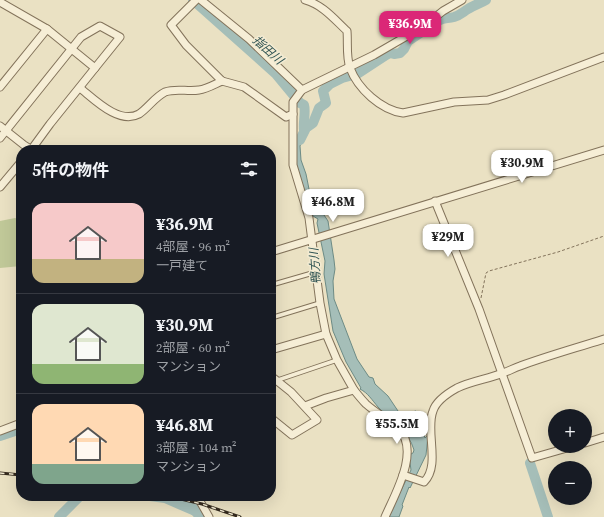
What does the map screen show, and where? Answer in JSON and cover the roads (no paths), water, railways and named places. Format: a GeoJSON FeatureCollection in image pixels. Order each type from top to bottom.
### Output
{"type":"FeatureCollection","features":[{"type":"Feature","properties":{"kind":"street"},"geometry":{"type":"LineString","coordinates":[[196,0],[171,25],[186,45],[222,81],[244,86],[286,117],[293,114]]}},
{"type":"Feature","properties":{"kind":"street"},"geometry":{"type":"LineString","coordinates":[[201,0],[249,39],[301,91]]}},
{"type":"Feature","properties":{"kind":"street"},"geometry":{"type":"LineString","coordinates":[[305,0],[315,3],[325,10],[347,31],[351,70],[361,87],[380,104],[395,112],[403,113],[454,102],[488,100],[604,57]]}},
{"type":"Feature","properties":{"kind":"street"},"geometry":{"type":"LineString","coordinates":[[385,517],[403,475],[406,461],[406,439],[399,430],[365,403],[354,390],[337,360],[326,334],[320,303],[314,238],[293,165],[293,102],[301,91],[351,70],[424,26],[459,1]]}},
{"type":"Feature","properties":{"kind":"street"},"geometry":{"type":"LineString","coordinates":[[0,2],[47,29],[95,68]]}},
{"type":"Feature","properties":{"kind":"street"},"geometry":{"type":"LineString","coordinates":[[0,138],[3,128],[81,37],[100,26],[120,37],[35,145]]}},
{"type":"Feature","properties":{"kind":"street"},"geometry":{"type":"LineString","coordinates":[[0,87],[47,29]]}},
{"type":"Feature","properties":{"kind":"street"},"geometry":{"type":"LineString","coordinates":[[80,88],[106,108],[120,115],[130,117],[139,114],[164,93],[174,90],[200,90],[222,81]]}},
{"type":"Feature","properties":{"kind":"street"},"geometry":{"type":"LineString","coordinates":[[3,128],[25,145]]}},
{"type":"Feature","properties":{"kind":"street"},"geometry":{"type":"LineString","coordinates":[[276,250],[604,150]]}},
{"type":"Feature","properties":{"kind":"street"},"geometry":{"type":"LineString","coordinates":[[0,187],[16,168]]}},
{"type":"Feature","properties":{"kind":"street"},"geometry":{"type":"LineString","coordinates":[[435,201],[479,309],[532,458],[550,453]]}},
{"type":"Feature","properties":{"kind":"street"},"geometry":{"type":"LineString","coordinates":[[276,349],[326,334]]}},
{"type":"Feature","properties":{"kind":"street"},"geometry":{"type":"LineString","coordinates":[[403,475],[424,482],[427,478],[431,469],[431,418],[433,410],[437,404],[456,389],[470,382],[502,373],[604,339]]}},
{"type":"Feature","properties":{"kind":"street"},"geometry":{"type":"LineString","coordinates":[[276,380],[291,392],[317,420],[292,435],[276,422]]}},
{"type":"Feature","properties":{"kind":"street"},"geometry":{"type":"LineString","coordinates":[[305,406],[354,390]]}},
{"type":"Feature","properties":{"kind":"street"},"geometry":{"type":"LineString","coordinates":[[0,431],[16,425]]}},
{"type":"Feature","properties":{"kind":"street"},"geometry":{"type":"LineString","coordinates":[[592,441],[604,437]]}},
{"type":"Feature","properties":{"kind":"street"},"geometry":{"type":"LineString","coordinates":[[199,501],[209,517]]}},
{"type":"Feature","properties":{"kind":"lane"},"geometry":{"type":"LineString","coordinates":[[276,284],[317,272]]}},
{"type":"Feature","properties":{"kind":"lane"},"geometry":{"type":"LineString","coordinates":[[276,316],[320,303]]}},
{"type":"Feature","properties":{"kind":"lane"},"geometry":{"type":"LineString","coordinates":[[276,377],[337,360]]}},
{"type":"Feature","properties":{"kind":"water"},"geometry":{"type":"Polygon","coordinates":[[[303,127],[307,129],[300,146],[301,160],[306,174],[310,194],[316,209],[324,215],[328,221],[335,269],[333,281],[334,299],[357,359],[369,377],[373,378],[375,384],[388,396],[402,417],[410,422],[413,418],[412,412],[416,411],[421,420],[425,438],[428,436],[426,455],[410,488],[409,487],[399,517],[388,517],[411,470],[409,455],[413,453],[414,450],[412,443],[404,431],[360,389],[361,388],[346,362],[333,331],[324,274],[325,261],[317,223],[318,219],[313,216],[300,180],[296,163],[296,145],[303,127]]]}},
{"type":"Feature","properties":{"kind":"waterway","name":"指田川"},"geometry":{"type":"LineString","coordinates":[[193,0],[276,74],[300,103],[304,105],[304,130]]}},
{"type":"Feature","properties":{"kind":"waterway","name":"鴨方川"},"geometry":{"type":"LineString","coordinates":[[300,140],[306,128],[313,123],[319,108],[326,103],[323,91],[330,84],[342,78],[357,74],[390,53],[400,53],[408,41],[438,21],[452,18],[486,0]]}},
{"type":"Feature","properties":{"kind":"waterway"},"geometry":{"type":"LineString","coordinates":[[0,436],[16,431]]}},
{"type":"Feature","properties":{"kind":"waterway"},"geometry":{"type":"LineString","coordinates":[[530,463],[548,517]]}},
{"type":"Feature","properties":{"kind":"waterway"},"geometry":{"type":"LineString","coordinates":[[59,517],[75,501]]}},
{"type":"Feature","properties":{"kind":"waterway"},"geometry":{"type":"LineString","coordinates":[[172,501],[195,511]]}},
{"type":"Feature","properties":{"kind":"waterway"},"geometry":{"type":"LineString","coordinates":[[188,501],[200,517]]}},
{"type":"Feature","properties":{"kind":"railway"},"geometry":{"type":"LineString","coordinates":[[0,473],[16,475]]}},
{"type":"Feature","properties":{"kind":"railway"},"geometry":{"type":"LineString","coordinates":[[189,501],[240,517]]}}]}
